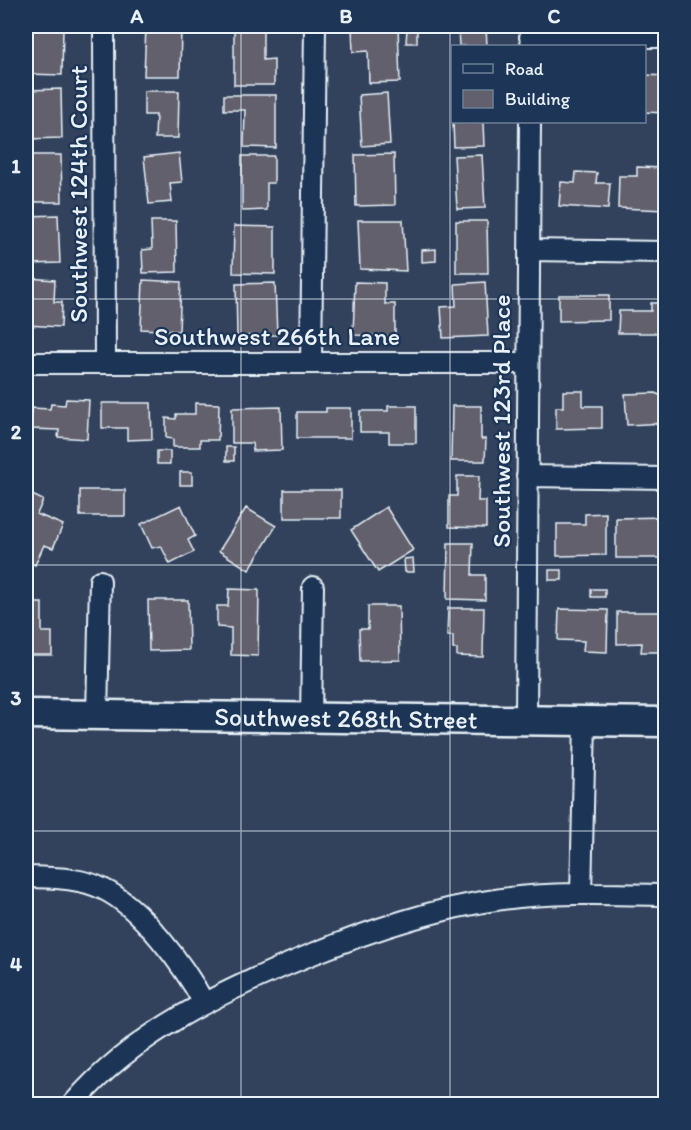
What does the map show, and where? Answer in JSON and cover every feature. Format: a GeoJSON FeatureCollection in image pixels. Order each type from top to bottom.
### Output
{"type":"FeatureCollection","features":[{"type":"Feature","properties":{"kind":"main road","name":"Southwest 268th Street"},"geometry":{"type":"LineString","coordinates":[[26,714],[666,722]]}},
{"type":"Feature","properties":{"kind":"street","name":"Southwest 124th Court"},"geometry":{"type":"LineString","coordinates":[[104,26],[105,363]]}},
{"type":"Feature","properties":{"kind":"street"},"geometry":{"type":"LineString","coordinates":[[311,363],[315,26]]}},
{"type":"Feature","properties":{"kind":"street"},"geometry":{"type":"LineString","coordinates":[[530,36],[666,37]]}},
{"type":"Feature","properties":{"kind":"street","name":"Southwest 123rd Place"},"geometry":{"type":"LineString","coordinates":[[526,721],[530,123]]}},
{"type":"Feature","properties":{"kind":"street"},"geometry":{"type":"LineString","coordinates":[[529,250],[666,252]]}},
{"type":"Feature","properties":{"kind":"street","name":"Southwest 266th Lane"},"geometry":{"type":"LineString","coordinates":[[26,363],[528,363]]}},
{"type":"Feature","properties":{"kind":"street"},"geometry":{"type":"LineString","coordinates":[[527,476],[666,478]]}},
{"type":"Feature","properties":{"kind":"street"},"geometry":{"type":"LineString","coordinates":[[98,715],[100,581]]}},
{"type":"Feature","properties":{"kind":"street"},"geometry":{"type":"LineString","coordinates":[[311,718],[313,587]]}},
{"type":"Feature","properties":{"kind":"street"},"geometry":{"type":"LineString","coordinates":[[581,894],[585,721]]}},
{"type":"Feature","properties":{"kind":"street"},"geometry":{"type":"LineString","coordinates":[[26,877],[86,882],[118,897],[135,912],[172,954],[190,977],[204,1003]]}},
{"type":"Feature","properties":{"kind":"street"},"geometry":{"type":"LineString","coordinates":[[73,1104],[136,1046],[172,1021],[260,976],[312,954],[417,917],[500,899],[546,894],[666,895]]}},
{"type":"Feature","properties":{"kind":"building"},"geometry":{"type":"Polygon","coordinates":[[[146,26],[181,27],[180,76],[144,76],[146,26]]]}},
{"type":"Feature","properties":{"kind":"building"},"geometry":{"type":"Polygon","coordinates":[[[234,26],[263,26],[263,60],[274,59],[274,85],[234,85],[234,26]]]}},
{"type":"Feature","properties":{"kind":"building"},"geometry":{"type":"Polygon","coordinates":[[[352,26],[398,26],[400,82],[369,83],[368,51],[353,52],[352,26]]]}},
{"type":"Feature","properties":{"kind":"building"},"geometry":{"type":"Polygon","coordinates":[[[26,27],[63,28],[62,75],[26,74],[26,27]]]}},
{"type":"Feature","properties":{"kind":"building"},"geometry":{"type":"Polygon","coordinates":[[[486,27],[487,45],[459,45],[458,28],[486,27]]]}},
{"type":"Feature","properties":{"kind":"building"},"geometry":{"type":"Polygon","coordinates":[[[407,29],[417,29],[417,43],[406,43],[407,29]]]}},
{"type":"Feature","properties":{"kind":"building"},"geometry":{"type":"Polygon","coordinates":[[[646,75],[666,76],[666,113],[646,112],[646,75]]]}},
{"type":"Feature","properties":{"kind":"building"},"geometry":{"type":"Polygon","coordinates":[[[61,89],[62,138],[26,139],[26,90],[61,89]]]}},
{"type":"Feature","properties":{"kind":"building"},"geometry":{"type":"Polygon","coordinates":[[[144,91],[179,91],[178,138],[155,138],[156,115],[144,115],[144,91]]]}},
{"type":"Feature","properties":{"kind":"building"},"geometry":{"type":"Polygon","coordinates":[[[387,93],[390,144],[362,146],[359,95],[387,93]]]}},
{"type":"Feature","properties":{"kind":"building"},"geometry":{"type":"Polygon","coordinates":[[[224,95],[276,95],[276,148],[244,147],[245,110],[224,110],[224,95]]]}},
{"type":"Feature","properties":{"kind":"building"},"geometry":{"type":"Polygon","coordinates":[[[453,123],[483,123],[484,146],[454,147],[453,123]]]}},
{"type":"Feature","properties":{"kind":"building"},"geometry":{"type":"Polygon","coordinates":[[[179,153],[182,182],[170,183],[172,202],[149,204],[144,157],[179,153]]]}},
{"type":"Feature","properties":{"kind":"building"},"geometry":{"type":"Polygon","coordinates":[[[394,154],[395,205],[356,206],[355,155],[394,154]]]}},
{"type":"Feature","properties":{"kind":"building"},"geometry":{"type":"Polygon","coordinates":[[[29,155],[61,155],[62,202],[30,202],[29,155]]]}},
{"type":"Feature","properties":{"kind":"building"},"geometry":{"type":"Polygon","coordinates":[[[482,155],[485,208],[457,209],[454,156],[482,155]]]}},
{"type":"Feature","properties":{"kind":"building"},"geometry":{"type":"Polygon","coordinates":[[[242,156],[274,156],[274,183],[267,183],[267,210],[242,211],[242,156]]]}},
{"type":"Feature","properties":{"kind":"building"},"geometry":{"type":"Polygon","coordinates":[[[637,167],[663,168],[663,177],[666,177],[666,210],[618,208],[619,176],[637,176],[637,167]]]}},
{"type":"Feature","properties":{"kind":"building"},"geometry":{"type":"Polygon","coordinates":[[[576,172],[597,173],[596,183],[610,183],[608,209],[559,206],[561,182],[575,183],[576,172]]]}},
{"type":"Feature","properties":{"kind":"building"},"geometry":{"type":"Polygon","coordinates":[[[58,215],[60,263],[31,264],[29,216],[58,215]]]}},
{"type":"Feature","properties":{"kind":"building"},"geometry":{"type":"Polygon","coordinates":[[[358,220],[403,220],[406,271],[360,269],[358,220]]]}},
{"type":"Feature","properties":{"kind":"building"},"geometry":{"type":"Polygon","coordinates":[[[151,221],[176,221],[177,272],[143,273],[142,250],[152,249],[151,221]]]}},
{"type":"Feature","properties":{"kind":"building"},"geometry":{"type":"Polygon","coordinates":[[[456,221],[487,221],[488,273],[456,273],[456,221]]]}},
{"type":"Feature","properties":{"kind":"building"},"geometry":{"type":"Polygon","coordinates":[[[234,226],[275,227],[275,274],[233,273],[234,226]]]}},
{"type":"Feature","properties":{"kind":"building"},"geometry":{"type":"Polygon","coordinates":[[[436,249],[436,261],[422,262],[422,250],[436,249]]]}},
{"type":"Feature","properties":{"kind":"building"},"geometry":{"type":"Polygon","coordinates":[[[28,278],[55,280],[54,302],[62,302],[61,327],[26,325],[28,278]]]}},
{"type":"Feature","properties":{"kind":"building"},"geometry":{"type":"Polygon","coordinates":[[[143,280],[181,282],[179,331],[141,329],[143,280]]]}},
{"type":"Feature","properties":{"kind":"building"},"geometry":{"type":"Polygon","coordinates":[[[355,282],[385,283],[385,304],[395,304],[395,336],[353,335],[355,282]]]}},
{"type":"Feature","properties":{"kind":"building"},"geometry":{"type":"Polygon","coordinates":[[[485,282],[488,336],[443,338],[441,307],[456,306],[455,284],[485,282]]]}},
{"type":"Feature","properties":{"kind":"building"},"geometry":{"type":"Polygon","coordinates":[[[275,283],[277,335],[237,336],[236,284],[275,283]]]}},
{"type":"Feature","properties":{"kind":"building"},"geometry":{"type":"Polygon","coordinates":[[[559,295],[609,295],[609,320],[559,321],[559,295]]]}},
{"type":"Feature","properties":{"kind":"building"},"geometry":{"type":"Polygon","coordinates":[[[651,303],[666,303],[666,333],[618,333],[619,311],[651,311],[651,303]]]}},
{"type":"Feature","properties":{"kind":"building"},"geometry":{"type":"Polygon","coordinates":[[[563,391],[583,391],[583,406],[602,406],[602,428],[556,429],[556,407],[563,407],[563,391]]]}},
{"type":"Feature","properties":{"kind":"building"},"geometry":{"type":"Polygon","coordinates":[[[655,393],[666,398],[666,423],[627,425],[625,394],[655,393]]]}},
{"type":"Feature","properties":{"kind":"building"},"geometry":{"type":"Polygon","coordinates":[[[66,399],[89,400],[87,439],[58,437],[59,430],[31,429],[32,408],[50,409],[51,404],[65,405],[66,399]]]}},
{"type":"Feature","properties":{"kind":"building"},"geometry":{"type":"Polygon","coordinates":[[[102,403],[151,403],[152,439],[127,440],[127,428],[102,428],[102,403]]]}},
{"type":"Feature","properties":{"kind":"building"},"geometry":{"type":"Polygon","coordinates":[[[195,403],[219,404],[218,440],[200,440],[200,447],[173,447],[173,439],[166,438],[166,418],[176,419],[176,414],[195,414],[195,403]]]}},
{"type":"Feature","properties":{"kind":"building"},"geometry":{"type":"Polygon","coordinates":[[[388,406],[416,406],[416,443],[389,443],[389,432],[360,432],[360,411],[388,411],[388,406]]]}},
{"type":"Feature","properties":{"kind":"building"},"geometry":{"type":"Polygon","coordinates":[[[452,406],[481,406],[481,439],[486,439],[485,461],[451,461],[452,406]]]}},
{"type":"Feature","properties":{"kind":"building"},"geometry":{"type":"Polygon","coordinates":[[[281,407],[282,450],[253,451],[252,443],[232,443],[232,408],[281,407]]]}},
{"type":"Feature","properties":{"kind":"building"},"geometry":{"type":"Polygon","coordinates":[[[326,408],[351,408],[351,438],[297,438],[297,412],[326,412],[326,408]]]}},
{"type":"Feature","properties":{"kind":"building"},"geometry":{"type":"Polygon","coordinates":[[[226,447],[234,447],[234,461],[226,461],[226,447]]]}},
{"type":"Feature","properties":{"kind":"building"},"geometry":{"type":"Polygon","coordinates":[[[157,451],[170,451],[170,464],[157,464],[157,451]]]}},
{"type":"Feature","properties":{"kind":"building"},"geometry":{"type":"Polygon","coordinates":[[[180,472],[192,472],[192,485],[180,485],[180,472]]]}},
{"type":"Feature","properties":{"kind":"building"},"geometry":{"type":"Polygon","coordinates":[[[457,476],[479,476],[478,501],[486,501],[486,528],[449,527],[449,496],[457,496],[457,476]]]}},
{"type":"Feature","properties":{"kind":"building"},"geometry":{"type":"Polygon","coordinates":[[[80,490],[125,490],[125,516],[80,516],[80,490]]]}},
{"type":"Feature","properties":{"kind":"building"},"geometry":{"type":"Polygon","coordinates":[[[284,490],[341,490],[341,518],[284,518],[284,490]]]}},
{"type":"Feature","properties":{"kind":"building"},"geometry":{"type":"Polygon","coordinates":[[[26,492],[43,500],[37,514],[63,525],[53,548],[44,545],[35,565],[26,561],[26,492]]]}},
{"type":"Feature","properties":{"kind":"building"},"geometry":{"type":"Polygon","coordinates":[[[181,505],[195,536],[188,540],[194,552],[170,564],[161,546],[152,548],[141,524],[181,505]]]}},
{"type":"Feature","properties":{"kind":"building"},"geometry":{"type":"Polygon","coordinates":[[[386,507],[413,550],[378,572],[351,530],[386,507]]]}},
{"type":"Feature","properties":{"kind":"building"},"geometry":{"type":"Polygon","coordinates":[[[246,508],[276,526],[249,570],[219,551],[246,508]]]}},
{"type":"Feature","properties":{"kind":"building"},"geometry":{"type":"Polygon","coordinates":[[[606,513],[606,555],[557,556],[557,524],[585,524],[585,514],[606,513]]]}},
{"type":"Feature","properties":{"kind":"building"},"geometry":{"type":"Polygon","coordinates":[[[666,517],[666,558],[616,558],[616,518],[666,517]]]}},
{"type":"Feature","properties":{"kind":"building"},"geometry":{"type":"Polygon","coordinates":[[[448,543],[473,543],[472,575],[485,575],[485,600],[447,599],[448,543]]]}},
{"type":"Feature","properties":{"kind":"building"},"geometry":{"type":"Polygon","coordinates":[[[413,558],[414,572],[405,572],[404,559],[413,558]]]}},
{"type":"Feature","properties":{"kind":"building"},"geometry":{"type":"Polygon","coordinates":[[[549,570],[562,570],[562,580],[549,580],[549,570]]]}},
{"type":"Feature","properties":{"kind":"building"},"geometry":{"type":"Polygon","coordinates":[[[229,589],[259,590],[258,656],[231,655],[231,628],[217,627],[217,606],[228,606],[229,589]]]}},
{"type":"Feature","properties":{"kind":"building"},"geometry":{"type":"Polygon","coordinates":[[[591,589],[605,589],[605,597],[591,597],[591,589]]]}},
{"type":"Feature","properties":{"kind":"building"},"geometry":{"type":"Polygon","coordinates":[[[148,600],[188,600],[189,650],[149,651],[148,600]]]}},
{"type":"Feature","properties":{"kind":"building"},"geometry":{"type":"Polygon","coordinates":[[[26,603],[42,603],[42,632],[52,632],[52,655],[26,655],[26,603]]]}},
{"type":"Feature","properties":{"kind":"building"},"geometry":{"type":"Polygon","coordinates":[[[368,606],[399,606],[400,660],[360,661],[359,629],[368,629],[368,606]]]}},
{"type":"Feature","properties":{"kind":"building"},"geometry":{"type":"Polygon","coordinates":[[[448,608],[484,608],[483,657],[457,656],[457,649],[453,649],[453,636],[447,636],[448,608]]]}},
{"type":"Feature","properties":{"kind":"building"},"geometry":{"type":"Polygon","coordinates":[[[559,609],[608,610],[607,652],[583,651],[584,641],[558,640],[559,609]]]}},
{"type":"Feature","properties":{"kind":"building"},"geometry":{"type":"Polygon","coordinates":[[[617,612],[666,612],[666,652],[641,652],[642,643],[617,644],[617,612]]]}}]}
